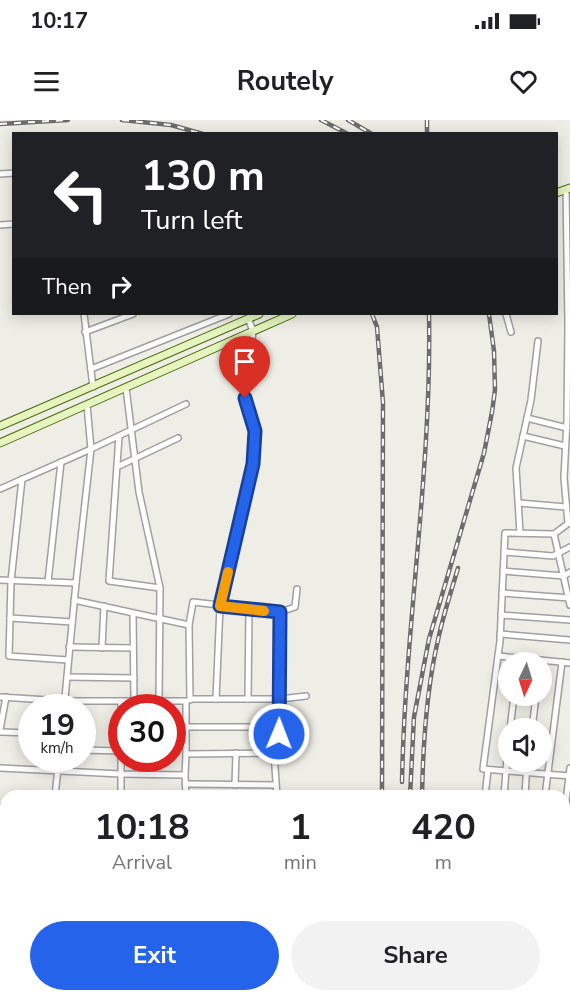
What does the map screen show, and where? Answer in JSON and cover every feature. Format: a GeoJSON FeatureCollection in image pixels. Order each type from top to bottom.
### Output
{"type":"FeatureCollection","features":[{"type":"Feature","properties":{"kind":"street"},"geometry":{"type":"LineString","coordinates":[[498,652],[505,533],[554,534],[569,523],[564,478],[569,326],[568,188]]}},
{"type":"Feature","properties":{"kind":"street"},"geometry":{"type":"LineString","coordinates":[[84,315],[93,387]]}},
{"type":"Feature","properties":{"kind":"street"},"geometry":{"type":"LineString","coordinates":[[85,332],[130,315]]}},
{"type":"Feature","properties":{"kind":"street"},"geometry":{"type":"LineString","coordinates":[[91,369],[226,315]]}},
{"type":"Feature","properties":{"kind":"street"},"geometry":{"type":"LineString","coordinates":[[0,426],[256,315]]}},
{"type":"Feature","properties":{"kind":"street"},"geometry":{"type":"LineString","coordinates":[[0,443],[290,315]]}},
{"type":"Feature","properties":{"kind":"street"},"geometry":{"type":"LineString","coordinates":[[506,315],[510,332]]}},
{"type":"Feature","properties":{"kind":"street"},"geometry":{"type":"LineString","coordinates":[[216,699],[220,606],[253,464],[255,431],[245,398],[253,331],[248,318]]}},
{"type":"Feature","properties":{"kind":"street"},"geometry":{"type":"LineString","coordinates":[[520,533],[516,468],[527,418],[538,341]]}},
{"type":"Feature","properties":{"kind":"street"},"geometry":{"type":"LineString","coordinates":[[126,388],[134,459],[149,546],[160,588],[159,694]]}},
{"type":"Feature","properties":{"kind":"street"},"geometry":{"type":"LineString","coordinates":[[0,489],[186,404]]}},
{"type":"Feature","properties":{"kind":"street"},"geometry":{"type":"LineString","coordinates":[[65,694],[91,449],[87,405]]}},
{"type":"Feature","properties":{"kind":"street"},"geometry":{"type":"LineString","coordinates":[[527,418],[567,428]]}},
{"type":"Feature","properties":{"kind":"street"},"geometry":{"type":"LineString","coordinates":[[523,435],[566,446]]}},
{"type":"Feature","properties":{"kind":"street"},"geometry":{"type":"LineString","coordinates":[[118,436],[109,581],[160,588]]}},
{"type":"Feature","properties":{"kind":"street"},"geometry":{"type":"LineString","coordinates":[[117,467],[178,438]]}},
{"type":"Feature","properties":{"kind":"street"},"geometry":{"type":"LineString","coordinates":[[48,582],[62,462]]}},
{"type":"Feature","properties":{"kind":"street"},"geometry":{"type":"LineString","coordinates":[[22,479],[11,581],[9,656],[68,660]]}},
{"type":"Feature","properties":{"kind":"street"},"geometry":{"type":"LineString","coordinates":[[519,504],[566,507]]}},
{"type":"Feature","properties":{"kind":"street"},"geometry":{"type":"LineString","coordinates":[[502,593],[570,600],[554,534]]}},
{"type":"Feature","properties":{"kind":"street"},"geometry":{"type":"LineString","coordinates":[[504,552],[550,557],[570,547]]}},
{"type":"Feature","properties":{"kind":"street"},"geometry":{"type":"LineString","coordinates":[[503,571],[564,576],[570,572]]}},
{"type":"Feature","properties":{"kind":"street"},"geometry":{"type":"LineString","coordinates":[[0,580],[75,583]]}},
{"type":"Feature","properties":{"kind":"street"},"geometry":{"type":"LineString","coordinates":[[278,727],[186,727],[189,625],[193,602],[280,612],[295,607],[297,589]]}},
{"type":"Feature","properties":{"kind":"street"},"geometry":{"type":"LineString","coordinates":[[74,600],[189,625]]}},
{"type":"Feature","properties":{"kind":"street"},"geometry":{"type":"LineString","coordinates":[[102,648],[104,606]]}},
{"type":"Feature","properties":{"kind":"street"},"geometry":{"type":"LineString","coordinates":[[248,699],[249,609]]}},
{"type":"Feature","properties":{"kind":"street"},"geometry":{"type":"LineString","coordinates":[[276,790],[274,753],[279,734],[280,612]]}},
{"type":"Feature","properties":{"kind":"street"},"geometry":{"type":"LineString","coordinates":[[133,613],[134,694]]}},
{"type":"Feature","properties":{"kind":"street"},"geometry":{"type":"LineString","coordinates":[[501,615],[570,620]]}},
{"type":"Feature","properties":{"kind":"street"},"geometry":{"type":"LineString","coordinates":[[10,618],[72,622]]}},
{"type":"Feature","properties":{"kind":"street"},"geometry":{"type":"LineString","coordinates":[[500,634],[570,640]]}},
{"type":"Feature","properties":{"kind":"street"},"geometry":{"type":"LineString","coordinates":[[69,647],[133,648]]}},
{"type":"Feature","properties":{"kind":"street"},"geometry":{"type":"LineString","coordinates":[[498,656],[483,770],[498,771]]}},
{"type":"Feature","properties":{"kind":"street"},"geometry":{"type":"LineString","coordinates":[[552,662],[570,663]]}},
{"type":"Feature","properties":{"kind":"street"},"geometry":{"type":"LineString","coordinates":[[546,790],[562,662]]}},
{"type":"Feature","properties":{"kind":"street"},"geometry":{"type":"LineString","coordinates":[[67,677],[134,678]]}},
{"type":"Feature","properties":{"kind":"street"},"geometry":{"type":"LineString","coordinates":[[188,700],[280,699],[306,696]]}},
{"type":"Feature","properties":{"kind":"street"},"geometry":{"type":"LineString","coordinates":[[18,698],[3,697],[0,731],[18,732]]}},
{"type":"Feature","properties":{"kind":"street"},"geometry":{"type":"LineString","coordinates":[[235,785],[236,753]]}},
{"type":"Feature","properties":{"kind":"street"},"geometry":{"type":"LineString","coordinates":[[186,754],[274,753]]}},
{"type":"Feature","properties":{"kind":"street"},"geometry":{"type":"LineString","coordinates":[[0,768],[18,769]]}},
{"type":"Feature","properties":{"kind":"street"},"geometry":{"type":"LineString","coordinates":[[516,772],[569,776],[570,768]]}},
{"type":"Feature","properties":{"kind":"street"},"geometry":{"type":"LineString","coordinates":[[486,790],[488,770]]}},
{"type":"Feature","properties":{"kind":"street"},"geometry":{"type":"LineString","coordinates":[[56,790],[58,772]]}},
{"type":"Feature","properties":{"kind":"street"},"geometry":{"type":"LineString","coordinates":[[90,772],[185,775]]}},
{"type":"Feature","properties":{"kind":"street"},"geometry":{"type":"LineString","coordinates":[[185,772],[186,790]]}},
{"type":"Feature","properties":{"kind":"street"},"geometry":{"type":"LineString","coordinates":[[504,790],[506,772]]}},
{"type":"Feature","properties":{"kind":"street"},"geometry":{"type":"LineString","coordinates":[[525,790],[526,773]]}},
{"type":"Feature","properties":{"kind":"street"},"geometry":{"type":"LineString","coordinates":[[121,774],[121,790]]}},
{"type":"Feature","properties":{"kind":"street"},"geometry":{"type":"LineString","coordinates":[[186,784],[276,785]]}},
{"type":"Feature","properties":{"kind":"railway"},"geometry":{"type":"LineString","coordinates":[[0,124],[68,120]]}},
{"type":"Feature","properties":{"kind":"railway"},"geometry":{"type":"LineString","coordinates":[[122,120],[171,125],[196,132]]}},
{"type":"Feature","properties":{"kind":"railway"},"geometry":{"type":"LineString","coordinates":[[321,120],[344,132]]}},
{"type":"Feature","properties":{"kind":"railway"},"geometry":{"type":"LineString","coordinates":[[348,120],[369,132]]}},
{"type":"Feature","properties":{"kind":"railway"},"geometry":{"type":"LineString","coordinates":[[427,120],[427,132]]}},
{"type":"Feature","properties":{"kind":"railway"},"geometry":{"type":"LineString","coordinates":[[372,315],[377,327],[383,403],[382,790]]}},
{"type":"Feature","properties":{"kind":"railway"},"geometry":{"type":"LineString","coordinates":[[402,782],[408,665],[423,489],[429,372],[429,315]]}},
{"type":"Feature","properties":{"kind":"railway"},"geometry":{"type":"LineString","coordinates":[[410,790],[414,717],[429,639],[484,453],[492,412],[495,390],[494,351],[489,315]]}},
{"type":"Feature","properties":{"kind":"railway"},"geometry":{"type":"LineString","coordinates":[[422,790],[424,737],[434,659],[458,568]]}},
{"type":"Feature","properties":{"kind":"slow traffic"},"geometry":{"type":"LineString","coordinates":[[228,572],[220,606],[264,611]]}},
{"type":"Feature","properties":{"kind":"route"},"geometry":{"type":"LineString","coordinates":[[245,398],[255,431],[253,464],[220,606],[280,612],[279,734]]}}]}
